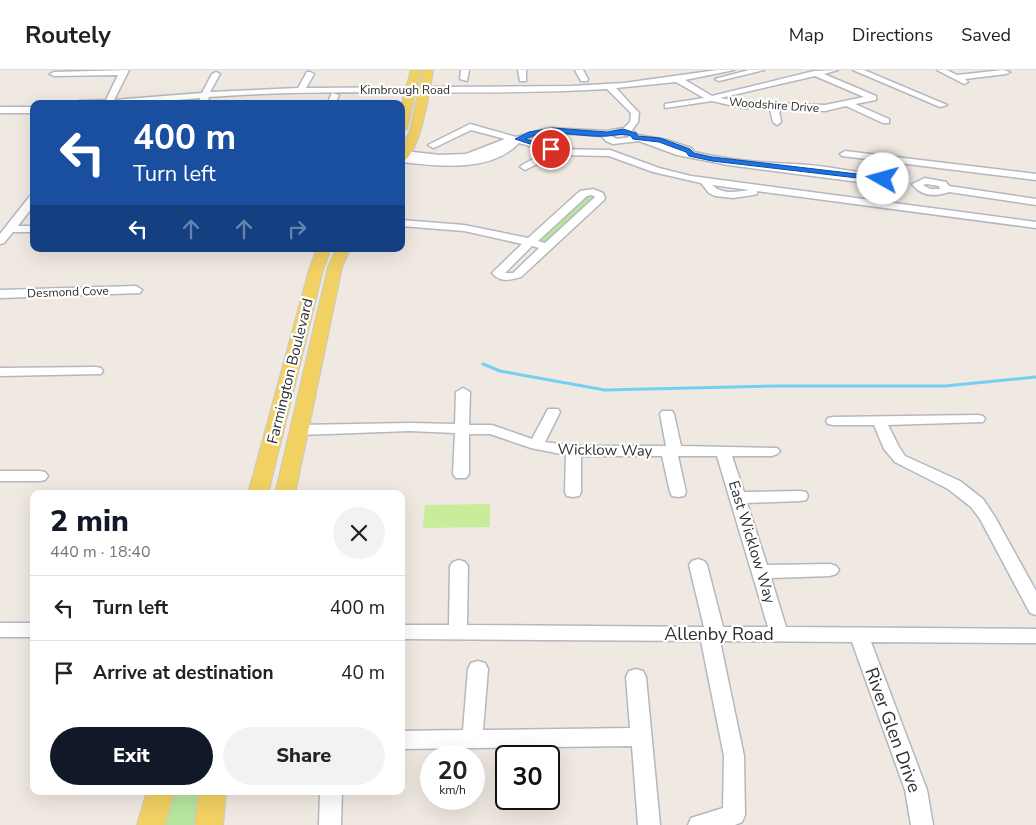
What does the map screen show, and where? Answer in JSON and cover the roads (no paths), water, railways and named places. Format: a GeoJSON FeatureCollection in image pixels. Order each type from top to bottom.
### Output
{"type":"FeatureCollection","features":[{"type":"Feature","properties":{"kind":"main road"},"geometry":{"type":"LineString","coordinates":[[405,113],[416,70]]}},
{"type":"Feature","properties":{"kind":"main road"},"geometry":{"type":"LineString","coordinates":[[405,152],[416,131],[428,70]]}},
{"type":"Feature","properties":{"kind":"main road","name":"Farmington Boulevard"},"geometry":{"type":"LineString","coordinates":[[285,490],[288,430],[285,422],[291,368],[316,270],[323,252]]}},
{"type":"Feature","properties":{"kind":"main road","name":"Farmington Boulevard"},"geometry":{"type":"LineString","coordinates":[[260,490],[288,430],[335,267],[342,252]]}},
{"type":"Feature","properties":{"kind":"main road"},"geometry":{"type":"LineString","coordinates":[[151,825],[160,795]]}},
{"type":"Feature","properties":{"kind":"main road"},"geometry":{"type":"LineString","coordinates":[[209,825],[213,795]]}},
{"type":"Feature","properties":{"kind":"street"},"geometry":{"type":"LineString","coordinates":[[464,79],[465,70]]}},
{"type":"Feature","properties":{"kind":"street"},"geometry":{"type":"LineString","coordinates":[[522,70],[522,80]]}},
{"type":"Feature","properties":{"kind":"street"},"geometry":{"type":"LineString","coordinates":[[579,70],[584,79]]}},
{"type":"Feature","properties":{"kind":"street","name":"Kimbrough Road"},"geometry":{"type":"LineString","coordinates":[[683,82],[730,70]]}},
{"type":"Feature","properties":{"kind":"street","name":"Kimbrough Road"},"geometry":{"type":"LineString","coordinates":[[204,100],[301,90],[563,94],[683,82],[760,70]]}},
{"type":"Feature","properties":{"kind":"street"},"geometry":{"type":"LineString","coordinates":[[808,70],[870,96]]}},
{"type":"Feature","properties":{"kind":"street"},"geometry":{"type":"LineString","coordinates":[[668,106],[712,98],[834,70]]}},
{"type":"Feature","properties":{"kind":"street"},"geometry":{"type":"LineString","coordinates":[[857,70],[943,105]]}},
{"type":"Feature","properties":{"kind":"street"},"geometry":{"type":"LineString","coordinates":[[941,70],[970,86]]}},
{"type":"Feature","properties":{"kind":"street"},"geometry":{"type":"LineString","coordinates":[[54,74],[124,72],[110,100]]}},
{"type":"Feature","properties":{"kind":"street"},"geometry":{"type":"LineString","coordinates":[[955,78],[1006,72]]}},
{"type":"Feature","properties":{"kind":"street"},"geometry":{"type":"LineString","coordinates":[[204,100],[216,74]]}},
{"type":"Feature","properties":{"kind":"street"},"geometry":{"type":"LineString","coordinates":[[301,90],[310,74]]}},
{"type":"Feature","properties":{"kind":"street","name":"Woodshire Drive"},"geometry":{"type":"LineString","coordinates":[[683,82],[712,98],[743,105],[816,109],[848,104],[870,96],[902,89]]}},
{"type":"Feature","properties":{"kind":"street"},"geometry":{"type":"LineString","coordinates":[[612,90],[636,115],[632,126],[626,132]]}},
{"type":"Feature","properties":{"kind":"street","name":"Kimbrough Road"},"geometry":{"type":"LineString","coordinates":[[204,100],[298,94],[410,92]]}},
{"type":"Feature","properties":{"kind":"street"},"geometry":{"type":"LineString","coordinates":[[333,100],[335,94]]}},
{"type":"Feature","properties":{"kind":"street"},"geometry":{"type":"LineString","coordinates":[[0,104],[30,104]]}},
{"type":"Feature","properties":{"kind":"street"},"geometry":{"type":"LineString","coordinates":[[848,104],[886,121]]}},
{"type":"Feature","properties":{"kind":"street"},"geometry":{"type":"LineString","coordinates":[[774,107],[777,122]]}},
{"type":"Feature","properties":{"kind":"street"},"geometry":{"type":"LineString","coordinates":[[0,110],[30,110]]}},
{"type":"Feature","properties":{"kind":"street"},"geometry":{"type":"LineString","coordinates":[[433,145],[470,128],[551,149],[554,152]]}},
{"type":"Feature","properties":{"kind":"street"},"geometry":{"type":"LineString","coordinates":[[405,158],[443,162],[475,160],[514,144],[516,140],[532,133],[553,130],[607,134],[613,131],[634,134],[638,138],[660,143],[680,153],[785,168],[793,171],[882,182],[921,182],[931,187],[942,184],[946,189],[982,191],[1036,198]]}},
{"type":"Feature","properties":{"kind":"street"},"geometry":{"type":"LineString","coordinates":[[607,134],[608,139],[615,142],[630,141],[638,138]]}},
{"type":"Feature","properties":{"kind":"street"},"geometry":{"type":"LineString","coordinates":[[525,167],[554,152],[610,153],[669,174],[704,180],[710,188],[722,195],[735,195],[766,189],[1036,225]]}},
{"type":"Feature","properties":{"kind":"street"},"geometry":{"type":"LineString","coordinates":[[845,154],[1036,177]]}},
{"type":"Feature","properties":{"kind":"street"},"geometry":{"type":"LineString","coordinates":[[930,211],[931,164]]}},
{"type":"Feature","properties":{"kind":"street"},"geometry":{"type":"LineString","coordinates":[[593,192],[599,195],[600,198],[516,275],[509,277],[500,275],[498,273],[499,270],[530,242],[584,193],[593,192]]}},
{"type":"Feature","properties":{"kind":"street"},"geometry":{"type":"LineString","coordinates":[[975,192],[984,196],[1036,202]]}},
{"type":"Feature","properties":{"kind":"street"},"geometry":{"type":"LineString","coordinates":[[0,241],[30,203]]}},
{"type":"Feature","properties":{"kind":"street"},"geometry":{"type":"LineString","coordinates":[[405,223],[464,228],[548,247]]}},
{"type":"Feature","properties":{"kind":"street"},"geometry":{"type":"LineString","coordinates":[[9,229],[30,229]]}},
{"type":"Feature","properties":{"kind":"street","name":"Desmond Cove"},"geometry":{"type":"LineString","coordinates":[[0,294],[136,290]]}},
{"type":"Feature","properties":{"kind":"street"},"geometry":{"type":"LineString","coordinates":[[0,372],[96,371]]}},
{"type":"Feature","properties":{"kind":"street"},"geometry":{"type":"LineString","coordinates":[[461,474],[463,392]]}},
{"type":"Feature","properties":{"kind":"street"},"geometry":{"type":"LineString","coordinates":[[536,445],[553,412]]}},
{"type":"Feature","properties":{"kind":"street"},"geometry":{"type":"LineString","coordinates":[[667,414],[678,492]]}},
{"type":"Feature","properties":{"kind":"street"},"geometry":{"type":"LineString","coordinates":[[832,421],[978,419]]}},
{"type":"Feature","properties":{"kind":"street"},"geometry":{"type":"LineString","coordinates":[[879,421],[892,449],[900,458],[928,474],[954,484],[977,503],[991,524],[1036,608]]}},
{"type":"Feature","properties":{"kind":"street","name":"Wicklow Way"},"geometry":{"type":"LineString","coordinates":[[288,430],[410,427],[492,430],[536,445],[574,452],[772,451]]}},
{"type":"Feature","properties":{"kind":"street","name":"East Wicklow Way"},"geometry":{"type":"LineString","coordinates":[[724,451],[780,634]]}},
{"type":"Feature","properties":{"kind":"street"},"geometry":{"type":"LineString","coordinates":[[573,492],[574,452]]}},
{"type":"Feature","properties":{"kind":"street"},"geometry":{"type":"LineString","coordinates":[[0,476],[40,476]]}},
{"type":"Feature","properties":{"kind":"street"},"geometry":{"type":"LineString","coordinates":[[738,498],[800,496]]}},
{"type":"Feature","properties":{"kind":"street"},"geometry":{"type":"LineString","coordinates":[[698,565],[734,756],[734,815],[699,825]]}},
{"type":"Feature","properties":{"kind":"street"},"geometry":{"type":"LineString","coordinates":[[458,632],[460,566]]}},
{"type":"Feature","properties":{"kind":"street"},"geometry":{"type":"LineString","coordinates":[[760,572],[830,570]]}},
{"type":"Feature","properties":{"kind":"street"},"geometry":{"type":"LineString","coordinates":[[0,630],[30,630]]}},
{"type":"Feature","properties":{"kind":"street","name":"Allenby Road"},"geometry":{"type":"LineString","coordinates":[[405,632],[1036,636]]}},
{"type":"Feature","properties":{"kind":"street","name":"River Glen Drive"},"geometry":{"type":"LineString","coordinates":[[859,635],[916,790],[922,825]]}},
{"type":"Feature","properties":{"kind":"street"},"geometry":{"type":"LineString","coordinates":[[472,739],[478,669]]}},
{"type":"Feature","properties":{"kind":"street"},"geometry":{"type":"LineString","coordinates":[[636,677],[649,825]]}},
{"type":"Feature","properties":{"kind":"street"},"geometry":{"type":"LineString","coordinates":[[405,740],[641,736]]}},
{"type":"Feature","properties":{"kind":"street"},"geometry":{"type":"LineString","coordinates":[[330,825],[331,795]]}},
{"type":"Feature","properties":{"kind":"waterway"},"geometry":{"type":"LineString","coordinates":[[483,364],[500,371],[605,390],[777,386],[945,386],[1036,377]]}}]}
